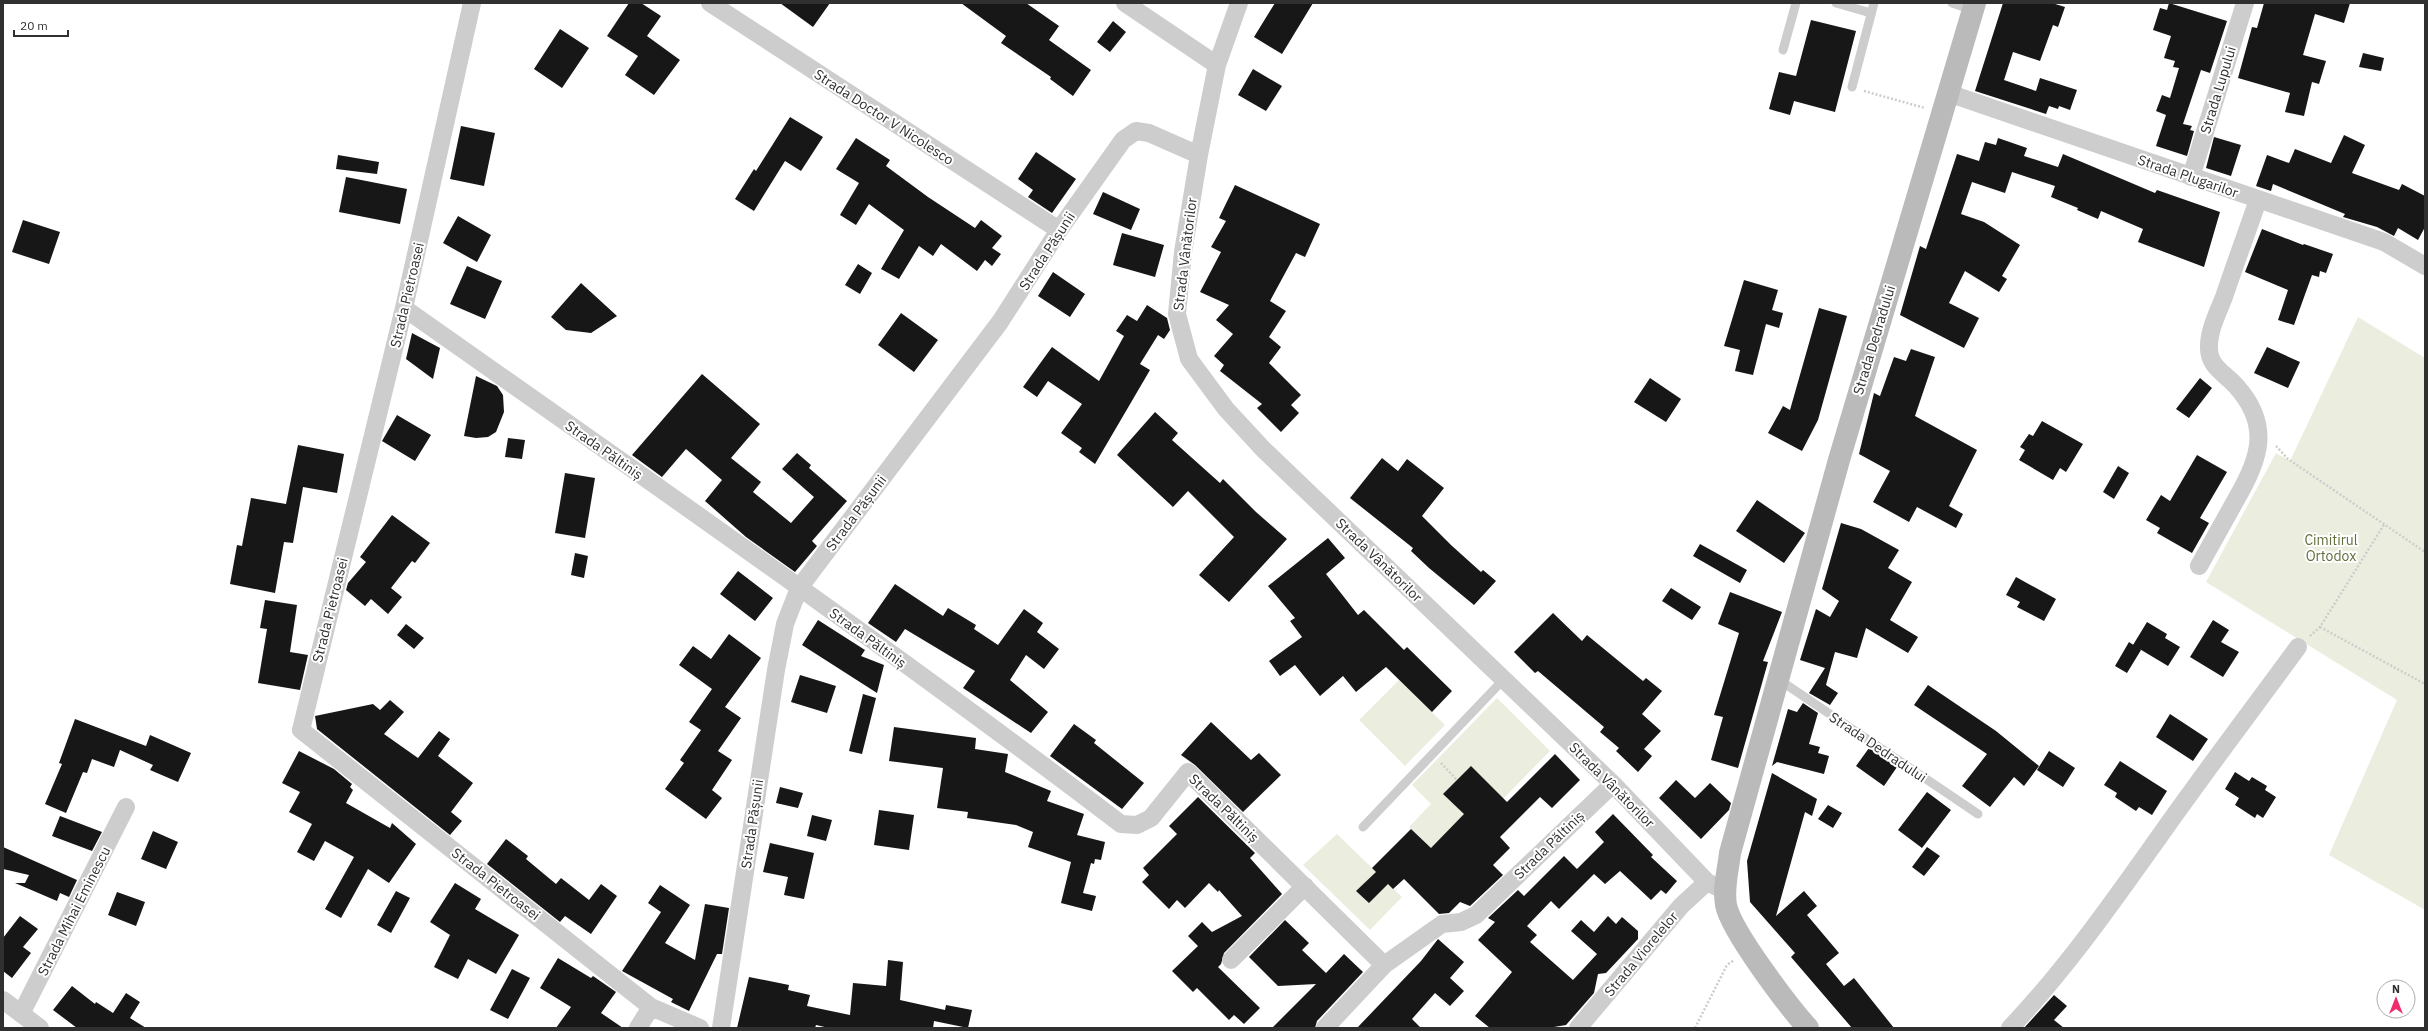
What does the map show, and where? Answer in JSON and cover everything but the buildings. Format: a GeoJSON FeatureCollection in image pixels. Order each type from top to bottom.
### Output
{"type":"FeatureCollection","features":[{"type":"Feature","properties":{"kind":"main road","name":"Strada Dedradului"},"geometry":{"type":"LineString","coordinates":[[1716,887],[1738,819],[1839,460],[1974,6]]}},
{"type":"Feature","properties":{"kind":"main road"},"geometry":{"type":"LineString","coordinates":[[1716,887],[1734,926],[1760,966],[1808,1028]]}},
{"type":"Feature","properties":{"kind":"street","name":"Strada Pietroasei"},"geometry":{"type":"LineString","coordinates":[[472,3],[404,308],[301,730],[651,1007],[700,1028]]}},
{"type":"Feature","properties":{"kind":"street","name":"Strada Doctor V Nicolesco"},"geometry":{"type":"LineString","coordinates":[[710,3],[1059,230]]}},
{"type":"Feature","properties":{"kind":"street"},"geometry":{"type":"LineString","coordinates":[[1125,3],[1217,65]]}},
{"type":"Feature","properties":{"kind":"street","name":"Strada Vânătorilor"},"geometry":{"type":"LineString","coordinates":[[1239,3],[1217,65],[1199,155],[1183,252],[1177,314],[1189,359],[1226,409],[1262,449],[1504,679],[1716,887]]}},
{"type":"Feature","properties":{"kind":"street","name":"Strada Lupului"},"geometry":{"type":"LineString","coordinates":[[2191,177],[2245,3]]}},
{"type":"Feature","properties":{"kind":"street","name":"Strada Plugarilor"},"geometry":{"type":"LineString","coordinates":[[1945,103],[2191,177],[2384,242],[2425,266]]}},
{"type":"Feature","properties":{"kind":"street","name":"Strada Pășunii"},"geometry":{"type":"LineString","coordinates":[[721,1028],[776,670],[785,624],[799,588],[1000,322],[1059,230],[1123,140],[1136,132],[1150,133],[1199,155]]}},
{"type":"Feature","properties":{"kind":"street"},"geometry":{"type":"LineString","coordinates":[[2199,566],[2248,479],[2256,460],[2260,443],[2256,420],[2249,404],[2236,386],[2210,360],[2209,345],[2216,318],[2258,200]]}},
{"type":"Feature","properties":{"kind":"street","name":"Strada Păltiniș"},"geometry":{"type":"LineString","coordinates":[[404,308],[799,588],[1039,761],[1121,824],[1137,825],[1150,818],[1188,772],[1306,886],[1384,965]]}},
{"type":"Feature","properties":{"kind":"street"},"geometry":{"type":"LineString","coordinates":[[2010,1028],[2057,975],[2120,894],[2158,838],[2298,647]]}},
{"type":"Feature","properties":{"kind":"street","name":"Strada Păltiniș"},"geometry":{"type":"LineString","coordinates":[[1325,1028],[1384,965],[1442,924],[1462,922],[1476,915],[1612,784]]}},
{"type":"Feature","properties":{"kind":"street","name":"Strada Mihai Eminescu"},"geometry":{"type":"LineString","coordinates":[[21,1014],[126,807]]}},
{"type":"Feature","properties":{"kind":"street"},"geometry":{"type":"LineString","coordinates":[[1231,960],[1306,886]]}},
{"type":"Feature","properties":{"kind":"street","name":"Strada Viorelelor"},"geometry":{"type":"LineString","coordinates":[[1578,1028],[1681,906],[1716,887]]}},
{"type":"Feature","properties":{"kind":"street"},"geometry":{"type":"LineString","coordinates":[[3,1000],[40,1028]]}},
{"type":"Feature","properties":{"kind":"street"},"geometry":{"type":"LineString","coordinates":[[638,1028],[651,1007]]}},
{"type":"Feature","properties":{"kind":"lane"},"geometry":{"type":"LineString","coordinates":[[1783,50],[1796,3]]}},
{"type":"Feature","properties":{"kind":"lane"},"geometry":{"type":"LineString","coordinates":[[1836,3],[1871,13]]}},
{"type":"Feature","properties":{"kind":"lane"},"geometry":{"type":"LineString","coordinates":[[1852,87],[1874,3]]}},
{"type":"Feature","properties":{"kind":"lane"},"geometry":{"type":"LineString","coordinates":[[1952,3],[1974,6]]}},
{"type":"Feature","properties":{"kind":"lane"},"geometry":{"type":"LineString","coordinates":[[1363,827],[1504,679]]}},
{"type":"Feature","properties":{"kind":"lane","name":"Strada Dedradului"},"geometry":{"type":"LineString","coordinates":[[1778,679],[1978,814]]}},
{"type":"Feature","properties":{"kind":"path"},"geometry":{"type":"LineString","coordinates":[[1852,87],[1945,103]]}},
{"type":"Feature","properties":{"kind":"path"},"geometry":{"type":"LineString","coordinates":[[2274,445],[2288,458],[2385,523],[2425,552]]}},
{"type":"Feature","properties":{"kind":"path"},"geometry":{"type":"LineString","coordinates":[[2298,647],[2320,627],[2385,523]]}},
{"type":"Feature","properties":{"kind":"path"},"geometry":{"type":"LineString","coordinates":[[2320,627],[2425,684]]}},
{"type":"Feature","properties":{"kind":"path"},"geometry":{"type":"LineString","coordinates":[[1432,754],[1457,780]]}},
{"type":"Feature","properties":{"kind":"path"},"geometry":{"type":"LineString","coordinates":[[1695,1028],[1727,965],[1736,958]]}},
{"type":"Feature","properties":{"kind":"green space","name":"Cimitirul Ortodox"},"geometry":{"type":"Polygon","coordinates":[[[2358,317],[2425,358],[2425,910],[2329,855],[2397,700],[2206,582],[2276,453],[2290,461],[2358,317]]]}},
{"type":"Feature","properties":{"kind":"green space"},"geometry":{"type":"Polygon","coordinates":[[[1399,680],[1445,725],[1405,766],[1359,720],[1399,680]]]}},
{"type":"Feature","properties":{"kind":"green space"},"geometry":{"type":"Polygon","coordinates":[[[1497,698],[1550,751],[1443,860],[1409,827],[1431,804],[1412,785],[1497,698]]]}},
{"type":"Feature","properties":{"kind":"green space"},"geometry":{"type":"Polygon","coordinates":[[[1337,834],[1402,897],[1370,930],[1303,865],[1337,834]]]}}]}
